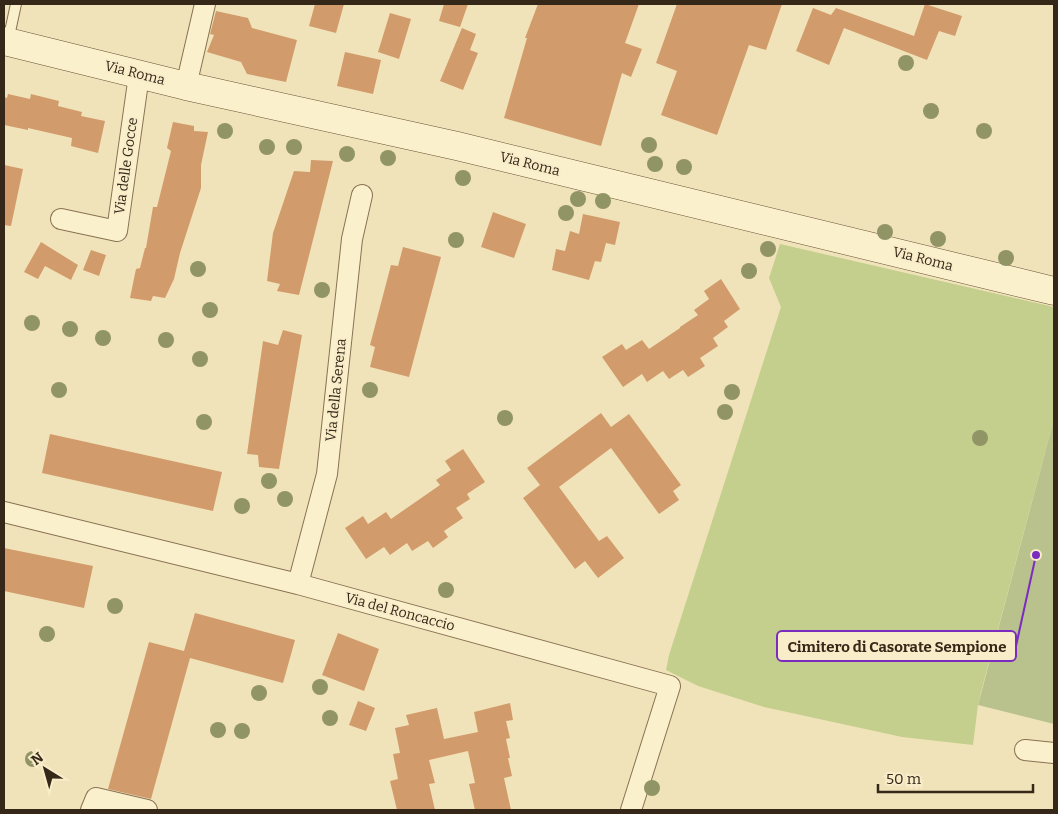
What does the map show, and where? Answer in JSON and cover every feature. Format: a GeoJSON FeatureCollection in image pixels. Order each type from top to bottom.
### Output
{"type":"FeatureCollection","features":[{"type":"Feature","properties":{"kind":"street"},"geometry":{"type":"LineString","coordinates":[[186,86],[205,4]]}},
{"type":"Feature","properties":{"kind":"street","name":"Via Roma"},"geometry":{"type":"LineString","coordinates":[[6,41],[186,86],[466,148],[1054,291]]}},
{"type":"Feature","properties":{"kind":"street","name":"Via delle Gocce"},"geometry":{"type":"LineString","coordinates":[[61,219],[117,231],[139,75]]}},
{"type":"Feature","properties":{"kind":"street","name":"Via della Serena"},"geometry":{"type":"LineString","coordinates":[[298,584],[327,474],[352,239],[362,195]]}},
{"type":"Feature","properties":{"kind":"street","name":"Via del Roncaccio"},"geometry":{"type":"LineString","coordinates":[[4,512],[298,584],[670,686],[631,810]]}},
{"type":"Feature","properties":{"kind":"street"},"geometry":{"type":"LineString","coordinates":[[1025,750],[1054,753]]}},
{"type":"Feature","properties":{"kind":"street"},"geometry":{"type":"LineString","coordinates":[[91,810],[96,798],[147,810]]}},
{"type":"Feature","properties":{"kind":"lane"},"geometry":{"type":"LineString","coordinates":[[6,41],[16,4]]}},
{"type":"Feature","properties":{"kind":"green space"},"geometry":{"type":"Polygon","coordinates":[[[780,244],[1054,307],[1054,419],[981,692],[973,745],[902,737],[764,707],[698,686],[666,670],[669,655],[781,307],[769,278],[780,244]]]}},
{"type":"Feature","properties":{"kind":"green space"},"geometry":{"type":"Polygon","coordinates":[[[1054,419],[1054,724],[978,705],[1054,419]]]}},
{"type":"Feature","properties":{"kind":"building"},"geometry":{"type":"Polygon","coordinates":[[[315,4],[344,4],[336,33],[309,26],[315,4]]]}},
{"type":"Feature","properties":{"kind":"building"},"geometry":{"type":"Polygon","coordinates":[[[444,4],[468,4],[460,27],[439,21],[444,4]]]}},
{"type":"Feature","properties":{"kind":"building"},"geometry":{"type":"Polygon","coordinates":[[[538,4],[639,4],[625,43],[642,49],[631,77],[622,73],[601,146],[504,118],[527,38],[525,38],[538,4]]]}},
{"type":"Feature","properties":{"kind":"building"},"geometry":{"type":"Polygon","coordinates":[[[677,4],[782,4],[766,50],[749,45],[717,135],[661,115],[677,71],[656,63],[677,4]]]}},
{"type":"Feature","properties":{"kind":"building"},"geometry":{"type":"Polygon","coordinates":[[[925,4],[962,16],[955,36],[939,31],[927,60],[844,28],[829,65],[796,51],[813,8],[831,15],[836,8],[914,36],[925,4]]]}},
{"type":"Feature","properties":{"kind":"building"},"geometry":{"type":"Polygon","coordinates":[[[216,11],[248,18],[252,28],[297,40],[286,82],[247,74],[241,62],[207,52],[214,35],[210,34],[216,11]]]}},
{"type":"Feature","properties":{"kind":"building"},"geometry":{"type":"Polygon","coordinates":[[[390,13],[411,19],[399,59],[378,52],[390,13]]]}},
{"type":"Feature","properties":{"kind":"building"},"geometry":{"type":"Polygon","coordinates":[[[462,28],[476,34],[470,50],[478,53],[463,90],[440,81],[462,28]]]}},
{"type":"Feature","properties":{"kind":"building"},"geometry":{"type":"Polygon","coordinates":[[[345,52],[381,60],[373,94],[337,86],[345,52]]]}},
{"type":"Feature","properties":{"kind":"building"},"geometry":{"type":"Polygon","coordinates":[[[8,94],[30,99],[31,94],[59,101],[58,106],[82,112],[81,116],[105,121],[98,153],[71,146],[72,138],[28,128],[28,130],[4,125],[4,97],[7,98],[8,94]]]}},
{"type":"Feature","properties":{"kind":"building"},"geometry":{"type":"Polygon","coordinates":[[[173,122],[194,126],[194,131],[208,132],[201,165],[201,188],[180,253],[174,279],[165,298],[153,296],[151,301],[130,298],[136,269],[140,268],[146,248],[153,207],[157,207],[171,151],[167,148],[173,122]]]}},
{"type":"Feature","properties":{"kind":"building"},"geometry":{"type":"Polygon","coordinates":[[[311,160],[333,161],[299,295],[277,291],[280,284],[267,281],[273,233],[294,171],[310,172],[311,160]]]}},
{"type":"Feature","properties":{"kind":"building"},"geometry":{"type":"Polygon","coordinates":[[[4,165],[23,169],[11,226],[4,225],[4,165]]]}},
{"type":"Feature","properties":{"kind":"building"},"geometry":{"type":"Polygon","coordinates":[[[493,212],[526,224],[514,258],[481,247],[493,212]]]}},
{"type":"Feature","properties":{"kind":"building"},"geometry":{"type":"Polygon","coordinates":[[[583,214],[620,222],[615,245],[606,243],[601,262],[595,261],[589,280],[552,270],[556,249],[565,251],[570,231],[579,234],[583,214]]]}},
{"type":"Feature","properties":{"kind":"building"},"geometry":{"type":"Polygon","coordinates":[[[41,242],[78,265],[71,280],[45,266],[38,279],[24,272],[41,242]]]}},
{"type":"Feature","properties":{"kind":"building"},"geometry":{"type":"Polygon","coordinates":[[[403,247],[441,257],[409,377],[370,367],[375,347],[370,345],[391,265],[398,266],[403,247]]]}},
{"type":"Feature","properties":{"kind":"building"},"geometry":{"type":"Polygon","coordinates":[[[91,250],[106,255],[99,276],[83,270],[91,250]]]}},
{"type":"Feature","properties":{"kind":"building"},"geometry":{"type":"Polygon","coordinates":[[[721,279],[740,309],[724,321],[728,327],[713,338],[718,346],[700,358],[705,366],[688,377],[683,370],[669,379],[663,371],[647,382],[642,374],[623,387],[602,357],[622,344],[626,350],[642,340],[649,349],[698,315],[694,310],[709,299],[704,291],[721,279]]]}},
{"type":"Feature","properties":{"kind":"building"},"geometry":{"type":"Polygon","coordinates":[[[283,330],[302,335],[279,469],[259,467],[258,455],[247,454],[263,341],[278,345],[283,330]]]}},
{"type":"Feature","properties":{"kind":"building"},"geometry":{"type":"Polygon","coordinates":[[[601,413],[611,427],[629,414],[681,485],[673,491],[679,500],[659,514],[611,448],[559,487],[599,541],[607,536],[624,558],[598,578],[585,561],[575,569],[523,498],[540,485],[527,468],[601,413]]]}},
{"type":"Feature","properties":{"kind":"building"},"geometry":{"type":"Polygon","coordinates":[[[50,434],[222,472],[213,511],[42,473],[50,434]]]}},
{"type":"Feature","properties":{"kind":"building"},"geometry":{"type":"Polygon","coordinates":[[[463,449],[485,482],[467,494],[470,499],[456,508],[463,518],[444,531],[448,537],[433,548],[428,541],[412,551],[407,543],[390,555],[384,547],[366,559],[345,528],[363,516],[368,524],[386,512],[391,519],[440,485],[436,480],[451,470],[445,461],[463,449]]]}},
{"type":"Feature","properties":{"kind":"building"},"geometry":{"type":"Polygon","coordinates":[[[4,548],[93,566],[84,608],[4,591],[4,548]]]}},
{"type":"Feature","properties":{"kind":"building"},"geometry":{"type":"Polygon","coordinates":[[[195,613],[295,640],[283,683],[190,658],[151,799],[108,789],[149,642],[184,651],[195,613]]]}},
{"type":"Feature","properties":{"kind":"building"},"geometry":{"type":"Polygon","coordinates":[[[338,633],[379,649],[364,691],[322,675],[338,633]]]}},
{"type":"Feature","properties":{"kind":"building"},"geometry":{"type":"Polygon","coordinates":[[[358,701],[375,708],[366,731],[349,725],[358,701]]]}},
{"type":"Feature","properties":{"kind":"building"},"geometry":{"type":"Polygon","coordinates":[[[510,703],[513,720],[506,721],[510,738],[506,739],[512,776],[504,778],[511,810],[475,810],[469,784],[475,783],[468,751],[429,760],[435,783],[429,784],[435,810],[397,810],[390,781],[398,779],[393,754],[400,753],[395,728],[409,725],[406,715],[437,708],[444,739],[478,732],[474,712],[510,703]]]}},
{"type":"Feature","properties":{"kind":"place","name":"Cimitero di Casorate Sempione"},"geometry":{"type":"Point","coordinates":[1036,555]}}]}
